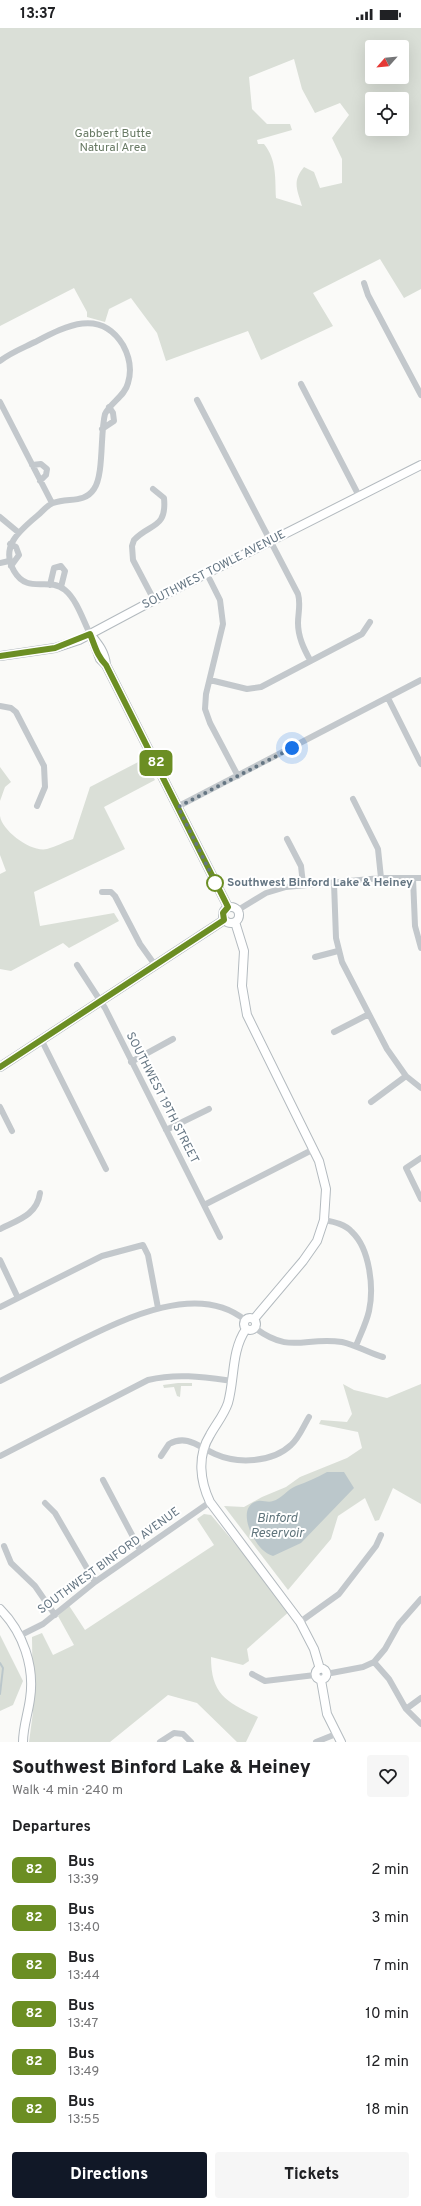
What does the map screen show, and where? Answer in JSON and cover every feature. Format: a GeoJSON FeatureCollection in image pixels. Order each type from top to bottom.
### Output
{"type":"FeatureCollection","features":[{"type":"Feature","properties":{"kind":"street"},"geometry":{"type":"LineString","coordinates":[[364,283],[368,295],[421,395]]}},
{"type":"Feature","properties":{"kind":"street"},"geometry":{"type":"LineString","coordinates":[[0,361],[68,325],[86,322],[104,327],[121,341],[127,354],[130,368],[129,378],[125,390],[109,407],[102,429],[99,478],[94,489],[82,498],[52,503],[18,532],[10,544],[10,563],[16,575],[24,582],[35,585],[61,587],[74,600],[100,659],[106,665],[228,907]]}},
{"type":"Feature","properties":{"kind":"street"},"geometry":{"type":"LineString","coordinates":[[301,384],[359,496]]}},
{"type":"Feature","properties":{"kind":"street"},"geometry":{"type":"LineString","coordinates":[[197,400],[298,594],[300,636],[310,660]]}},
{"type":"Feature","properties":{"kind":"street"},"geometry":{"type":"LineString","coordinates":[[0,402],[52,503]]}},
{"type":"Feature","properties":{"kind":"street"},"geometry":{"type":"LineString","coordinates":[[102,429],[114,421],[113,413],[109,407]]}},
{"type":"Feature","properties":{"kind":"street"},"geometry":{"type":"LineString","coordinates":[[32,465],[41,464],[47,469],[46,475],[40,481]]}},
{"type":"Feature","properties":{"kind":"street","name":"SOUTHWEST TOWLE AVENUE"},"geometry":{"type":"LineString","coordinates":[[0,656],[55,648],[90,634],[421,465]]}},
{"type":"Feature","properties":{"kind":"street"},"geometry":{"type":"LineString","coordinates":[[153,489],[164,498],[164,513],[158,524],[134,540],[131,553],[154,600]]}},
{"type":"Feature","properties":{"kind":"street"},"geometry":{"type":"LineString","coordinates":[[0,516],[18,532]]}},
{"type":"Feature","properties":{"kind":"street"},"geometry":{"type":"LineString","coordinates":[[0,563],[10,563],[19,555],[16,547],[10,544]]}},
{"type":"Feature","properties":{"kind":"street"},"geometry":{"type":"LineString","coordinates":[[50,585],[54,568],[61,566],[65,571],[61,587]]}},
{"type":"Feature","properties":{"kind":"street"},"geometry":{"type":"LineString","coordinates":[[207,574],[220,600],[223,616],[223,624],[205,702],[207,716],[238,776]]}},
{"type":"Feature","properties":{"kind":"street"},"geometry":{"type":"LineString","coordinates":[[210,680],[254,689],[261,687],[362,634],[370,622]]}},
{"type":"Feature","properties":{"kind":"street"},"geometry":{"type":"LineString","coordinates":[[178,807],[421,680]]}},
{"type":"Feature","properties":{"kind":"street"},"geometry":{"type":"LineString","coordinates":[[388,698],[421,764]]}},
{"type":"Feature","properties":{"kind":"street"},"geometry":{"type":"LineString","coordinates":[[1,706],[11,708],[20,717],[44,766],[45,787],[37,806]]}},
{"type":"Feature","properties":{"kind":"street"},"geometry":{"type":"LineString","coordinates":[[353,800],[378,849],[381,878]]}},
{"type":"Feature","properties":{"kind":"street"},"geometry":{"type":"LineString","coordinates":[[287,839],[301,866],[303,884]]}},
{"type":"Feature","properties":{"kind":"street"},"geometry":{"type":"LineString","coordinates":[[238,910],[272,891],[303,884],[334,883],[381,878],[421,878]]}},
{"type":"Feature","properties":{"kind":"street"},"geometry":{"type":"LineString","coordinates":[[413,878],[415,926],[421,948]]}},
{"type":"Feature","properties":{"kind":"street"},"geometry":{"type":"LineString","coordinates":[[334,883],[338,950],[386,1049],[406,1076],[421,1088]]}},
{"type":"Feature","properties":{"kind":"street"},"geometry":{"type":"LineString","coordinates":[[102,892],[111,892],[116,896],[140,944],[155,965]]}},
{"type":"Feature","properties":{"kind":"street"},"geometry":{"type":"LineString","coordinates":[[228,907],[233,907],[238,910]]}},
{"type":"Feature","properties":{"kind":"street"},"geometry":{"type":"LineString","coordinates":[[224,920],[223,913],[228,907]]}},
{"type":"Feature","properties":{"kind":"street"},"geometry":{"type":"LineString","coordinates":[[224,920],[229,923],[235,922],[239,917],[238,910]]}},
{"type":"Feature","properties":{"kind":"street"},"geometry":{"type":"LineString","coordinates":[[0,1067],[224,920]]}},
{"type":"Feature","properties":{"kind":"street"},"geometry":{"type":"LineString","coordinates":[[235,922],[244,952],[242,986],[247,1015],[314,1149],[322,1169],[325,1185],[324,1220],[317,1241],[309,1254],[254,1319]]}},
{"type":"Feature","properties":{"kind":"street"},"geometry":{"type":"LineString","coordinates":[[316,957],[338,950]]}},
{"type":"Feature","properties":{"kind":"street","name":"SOUTHWEST 19TH STREET"},"geometry":{"type":"LineString","coordinates":[[77,965],[100,1001],[220,1237]]}},
{"type":"Feature","properties":{"kind":"street"},"geometry":{"type":"LineString","coordinates":[[334,1032],[369,1014]]}},
{"type":"Feature","properties":{"kind":"street"},"geometry":{"type":"LineString","coordinates":[[41,1039],[106,1169]]}},
{"type":"Feature","properties":{"kind":"street"},"geometry":{"type":"LineString","coordinates":[[132,1062],[173,1040]]}},
{"type":"Feature","properties":{"kind":"street"},"geometry":{"type":"LineString","coordinates":[[371,1102],[406,1076]]}},
{"type":"Feature","properties":{"kind":"street"},"geometry":{"type":"LineString","coordinates":[[0,1107],[12,1131]]}},
{"type":"Feature","properties":{"kind":"street"},"geometry":{"type":"LineString","coordinates":[[166,1130],[209,1109]]}},
{"type":"Feature","properties":{"kind":"street"},"geometry":{"type":"LineString","coordinates":[[204,1205],[314,1149]]}},
{"type":"Feature","properties":{"kind":"street"},"geometry":{"type":"LineString","coordinates":[[421,1158],[406,1168],[421,1199]]}},
{"type":"Feature","properties":{"kind":"street"},"geometry":{"type":"LineString","coordinates":[[0,1230],[30,1214],[39,1203],[40,1193]]}},
{"type":"Feature","properties":{"kind":"street"},"geometry":{"type":"LineString","coordinates":[[324,1220],[346,1227],[352,1232],[363,1250],[368,1265],[372,1289],[371,1301],[367,1318],[356,1346]]}},
{"type":"Feature","properties":{"kind":"street"},"geometry":{"type":"LineString","coordinates":[[0,1307],[102,1256],[143,1246],[148,1255],[158,1308]]}},
{"type":"Feature","properties":{"kind":"street"},"geometry":{"type":"LineString","coordinates":[[0,1260],[18,1298]]}},
{"type":"Feature","properties":{"kind":"street"},"geometry":{"type":"LineString","coordinates":[[0,1381],[124,1319],[158,1308],[190,1304],[218,1306],[234,1311],[245,1320]]}},
{"type":"Feature","properties":{"kind":"street"},"geometry":{"type":"LineString","coordinates":[[245,1320],[249,1318],[254,1319]]}},
{"type":"Feature","properties":{"kind":"street"},"geometry":{"type":"LineString","coordinates":[[254,1319],[256,1323],[255,1328]]}},
{"type":"Feature","properties":{"kind":"street"},"geometry":{"type":"LineString","coordinates":[[245,1320],[244,1325],[246,1329],[238,1346],[226,1408],[207,1439],[204,1448],[201,1475],[210,1502],[300,1622],[314,1649],[321,1674],[327,1714],[336,1734],[342,1742]]}},
{"type":"Feature","properties":{"kind":"street"},"geometry":{"type":"LineString","coordinates":[[255,1328],[270,1338],[283,1343],[332,1342],[356,1346],[369,1354],[383,1357]]}},
{"type":"Feature","properties":{"kind":"street"},"geometry":{"type":"LineString","coordinates":[[246,1329],[251,1330],[255,1328]]}},
{"type":"Feature","properties":{"kind":"street"},"geometry":{"type":"LineString","coordinates":[[0,1456],[148,1380],[168,1376],[190,1375],[232,1381]]}},
{"type":"Feature","properties":{"kind":"street"},"geometry":{"type":"LineString","coordinates":[[161,1456],[169,1444],[179,1441],[196,1443],[215,1454],[241,1461],[250,1461],[270,1456],[283,1451],[292,1444],[309,1417]]}},
{"type":"Feature","properties":{"kind":"street"},"geometry":{"type":"LineString","coordinates":[[103,1480],[140,1550]]}},
{"type":"Feature","properties":{"kind":"street","name":"SOUTHWEST BINFORD AVENUE"},"geometry":{"type":"LineString","coordinates":[[19,1636],[43,1624],[95,1582],[210,1502]]}},
{"type":"Feature","properties":{"kind":"street"},"geometry":{"type":"LineString","coordinates":[[45,1503],[55,1513],[95,1582]]}},
{"type":"Feature","properties":{"kind":"street"},"geometry":{"type":"LineString","coordinates":[[300,1622],[339,1594],[376,1546],[380,1535]]}},
{"type":"Feature","properties":{"kind":"street"},"geometry":{"type":"LineString","coordinates":[[4,1546],[11,1563],[35,1586],[55,1615]]}},
{"type":"Feature","properties":{"kind":"street"},"geometry":{"type":"LineString","coordinates":[[252,1674],[265,1681],[363,1667],[374,1662],[385,1649],[399,1624],[421,1599]]}},
{"type":"Feature","properties":{"kind":"street"},"geometry":{"type":"LineString","coordinates":[[0,1609],[19,1636],[26,1654],[31,1677],[30,1698],[23,1742]]}},
{"type":"Feature","properties":{"kind":"street"},"geometry":{"type":"LineString","coordinates":[[374,1662],[389,1679],[406,1709],[421,1724]]}},
{"type":"Feature","properties":{"kind":"street"},"geometry":{"type":"LineString","coordinates":[[406,1709],[421,1698]]}},
{"type":"Feature","properties":{"kind":"street"},"geometry":{"type":"LineString","coordinates":[[160,1742],[174,1733],[183,1734],[191,1742]]}},
{"type":"Feature","properties":{"kind":"street"},"geometry":{"type":"LineString","coordinates":[[316,1742],[336,1734]]}},
{"type":"Feature","properties":{"kind":"green space","name":"Gabbert Butte Natural Area"},"geometry":{"type":"Polygon","coordinates":[[[0,28],[421,28],[421,289],[404,298],[380,259],[313,293],[333,326],[261,360],[248,331],[166,361],[157,333],[131,298],[109,309],[105,322],[87,317],[87,312],[74,288],[0,326],[0,28]],[[294,59],[249,77],[252,109],[267,124],[290,124],[292,130],[257,140],[258,144],[264,144],[273,163],[276,198],[302,206],[297,190],[297,181],[300,172],[304,167],[314,172],[320,188],[342,183],[342,159],[332,138],[349,115],[340,103],[315,113],[302,89],[294,59]]]}},
{"type":"Feature","properties":{"kind":"green space"},"geometry":{"type":"Polygon","coordinates":[[[144,759],[155,780],[104,807],[125,849],[34,892],[40,926],[114,913],[119,921],[69,948],[63,943],[11,971],[0,969],[0,874],[6,871],[0,855],[0,816],[6,828],[19,840],[34,848],[47,849],[53,847],[73,839],[90,787],[144,759]]]}},
{"type":"Feature","properties":{"kind":"green space"},"geometry":{"type":"Polygon","coordinates":[[[0,767],[11,782],[5,787],[0,801],[0,767]]]}},
{"type":"Feature","properties":{"kind":"green space"},"geometry":{"type":"Polygon","coordinates":[[[192,1383],[192,1386],[181,1386],[180,1397],[177,1396],[174,1387],[164,1388],[163,1385],[192,1383]]]}},
{"type":"Feature","properties":{"kind":"green space"},"geometry":{"type":"Polygon","coordinates":[[[343,1384],[354,1390],[387,1398],[421,1384],[421,1504],[393,1488],[379,1520],[375,1521],[365,1498],[338,1516],[331,1539],[288,1590],[224,1506],[244,1507],[262,1497],[286,1487],[300,1477],[347,1458],[362,1448],[358,1432],[319,1424],[321,1420],[347,1422],[352,1414],[343,1384]]]}},
{"type":"Feature","properties":{"kind":"green space"},"geometry":{"type":"Polygon","coordinates":[[[204,1514],[211,1515],[291,1610],[247,1649],[249,1661],[243,1665],[211,1657],[214,1680],[222,1695],[237,1706],[258,1717],[246,1742],[237,1742],[197,1703],[168,1695],[110,1742],[29,1742],[33,1712],[32,1637],[42,1633],[53,1655],[74,1645],[58,1616],[68,1604],[85,1630],[214,1545],[197,1519],[204,1514]]]}},
{"type":"Feature","properties":{"kind":"green space"},"geometry":{"type":"Polygon","coordinates":[[[0,1635],[23,1681],[13,1705],[0,1711],[0,1635]]]}},
{"type":"Feature","properties":{"kind":"water","name":"Binford Reservoir"},"geometry":{"type":"Polygon","coordinates":[[[327,1472],[344,1472],[354,1488],[301,1543],[273,1556],[266,1553],[258,1545],[250,1531],[247,1521],[247,1511],[249,1507],[258,1501],[271,1502],[276,1500],[293,1487],[312,1480],[327,1472]]]}},
{"type":"Feature","properties":{"kind":"waterway"},"geometry":{"type":"LineString","coordinates":[[0,1663],[3,1668],[0,1694]]}},
{"type":"Feature","properties":{"kind":"bus line","name":"82"},"geometry":{"type":"LineString","coordinates":[[0,656],[37,652],[55,648],[79,640],[90,634],[100,659],[106,665],[228,907],[223,913],[224,920],[0,1067]]}},
{"type":"Feature","properties":{"kind":"place","name":"Southwest Binford Lake & Heiney"},"geometry":{"type":"Point","coordinates":[215,883]}},
{"type":"Feature","properties":{"kind":"route"},"geometry":{"type":"LineString","coordinates":[[215,883],[217,886],[178,807],[292,748]]}}]}
